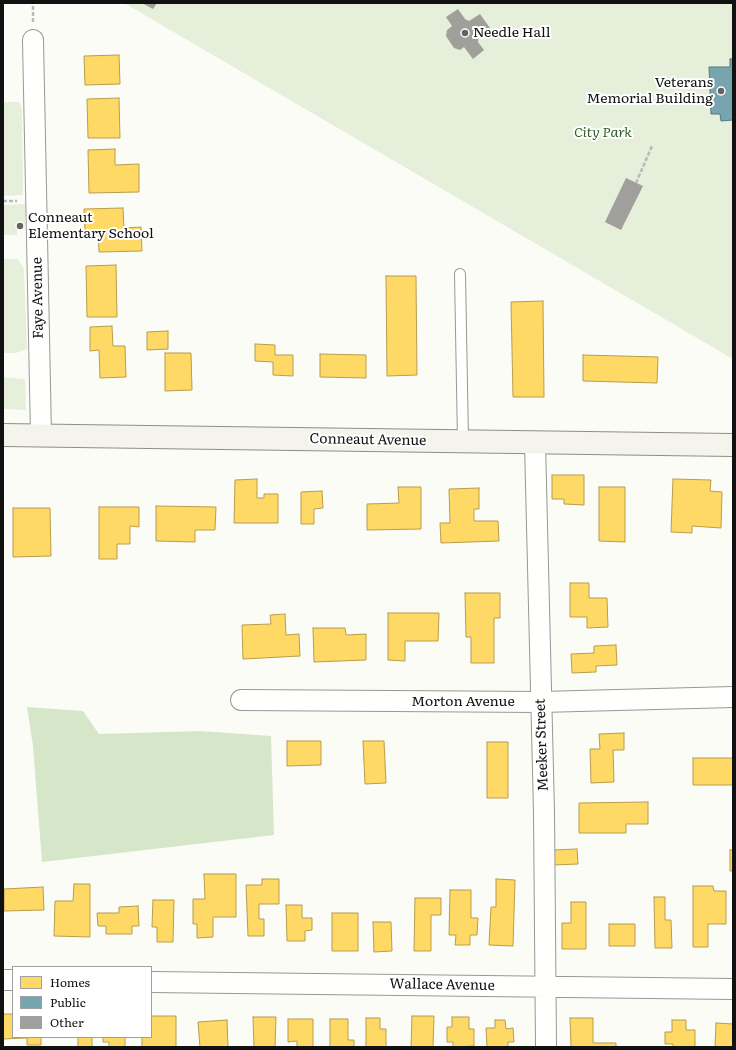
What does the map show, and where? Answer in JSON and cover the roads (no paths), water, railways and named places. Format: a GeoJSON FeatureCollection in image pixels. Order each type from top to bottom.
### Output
{"type":"FeatureCollection","features":[{"type":"Feature","properties":{"kind":"street","name":"Faye Avenue"},"geometry":{"type":"LineString","coordinates":[[32,40],[41,435]]}},
{"type":"Feature","properties":{"kind":"street","name":"Conneaut Avenue"},"geometry":{"type":"LineString","coordinates":[[3,435],[733,445]]}},
{"type":"Feature","properties":{"kind":"street","name":"Meeker Street"},"geometry":{"type":"LineString","coordinates":[[535,443],[544,812],[546,1047]]}},
{"type":"Feature","properties":{"kind":"street","name":"Morton Avenue"},"geometry":{"type":"LineString","coordinates":[[241,700],[541,702],[733,697]]}},
{"type":"Feature","properties":{"kind":"street","name":"Wallace Avenue"},"geometry":{"type":"LineString","coordinates":[[152,982],[733,989]]}},
{"type":"Feature","properties":{"kind":"lane"},"geometry":{"type":"LineString","coordinates":[[460,274],[463,442]]}},
{"type":"Feature","properties":{"kind":"place","name":"Needle Hall"},"geometry":{"type":"Point","coordinates":[465,33]}},
{"type":"Feature","properties":{"kind":"place","name":"Veterans Memorial Building"},"geometry":{"type":"Point","coordinates":[721,91]}},
{"type":"Feature","properties":{"kind":"place","name":"Conneaut Elementary School"},"geometry":{"type":"Point","coordinates":[20,226]}},
{"type":"Feature","properties":{"kind":"park label","name":"City Park"},"geometry":{"type":"Point","coordinates":[603,133]}}]}
